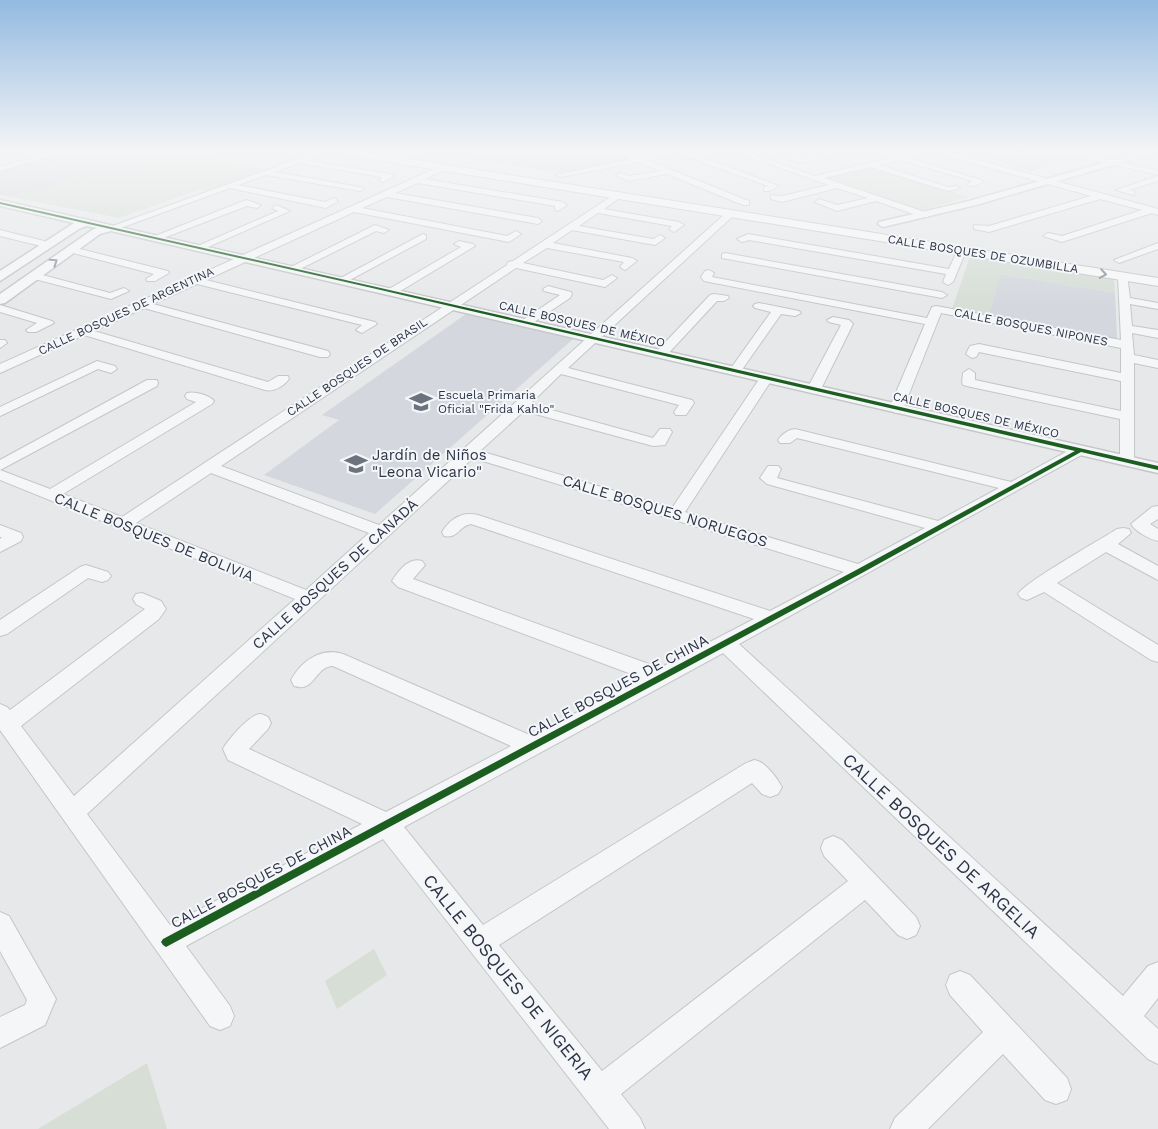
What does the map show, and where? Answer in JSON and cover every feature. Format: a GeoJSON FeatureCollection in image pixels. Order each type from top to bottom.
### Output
{"type":"FeatureCollection","features":[{"type":"Feature","properties":{"kind":"main road","name":"CALLE BOSQUES DE OZUMBILLA"},"geometry":{"type":"LineString","coordinates":[[660,203],[1158,282]]}},
{"type":"Feature","properties":{"kind":"main road"},"geometry":{"type":"LineString","coordinates":[[760,203],[785,209]]}},
{"type":"Feature","properties":{"kind":"main road"},"geometry":{"type":"LineString","coordinates":[[814,214],[844,218]]}},
{"type":"Feature","properties":{"kind":"main road","name":"CALLE BOSQUES DE OZUMBILLA"},"geometry":{"type":"LineString","coordinates":[[878,223],[907,225]]}},
{"type":"Feature","properties":{"kind":"main road"},"geometry":{"type":"LineString","coordinates":[[864,235],[894,232],[907,225]]}},
{"type":"Feature","properties":{"kind":"main road","name":"CALLE BOSQUES DE OZUMBILLA"},"geometry":{"type":"LineString","coordinates":[[973,232],[997,242]]}},
{"type":"Feature","properties":{"kind":"main road"},"geometry":{"type":"LineString","coordinates":[[919,244],[914,239],[915,235],[937,233]]}},
{"type":"Feature","properties":{"kind":"main road","name":"CALLE BOSQUES DE OZUMBILLA"},"geometry":{"type":"LineString","coordinates":[[1046,243],[1063,252]]}},
{"type":"Feature","properties":{"kind":"main road"},"geometry":{"type":"LineString","coordinates":[[1114,260],[1148,265]]}},
{"type":"Feature","properties":{"kind":"street","name":"CALLE BOSQUES DE MÉXICO"},"geometry":{"type":"LineString","coordinates":[[0,203],[527,322],[896,409],[1158,468]]}},
{"type":"Feature","properties":{"kind":"street"},"geometry":{"type":"LineString","coordinates":[[0,300],[96,232],[183,203]]}},
{"type":"Feature","properties":{"kind":"street"},"geometry":{"type":"LineString","coordinates":[[155,238],[246,203],[257,205]]}},
{"type":"Feature","properties":{"kind":"street","name":"CALLE BOSQUES DE ARGENTINA"},"geometry":{"type":"LineString","coordinates":[[0,369],[365,203]]}},
{"type":"Feature","properties":{"kind":"street"},"geometry":{"type":"LineString","coordinates":[[434,203],[538,221]]}},
{"type":"Feature","properties":{"kind":"street"},"geometry":{"type":"LineString","coordinates":[[549,203],[563,205],[558,208]]}},
{"type":"Feature","properties":{"kind":"street","name":"CALLE BOSQUES DE BRASIL"},"geometry":{"type":"LineString","coordinates":[[123,524],[607,203]]}},
{"type":"Feature","properties":{"kind":"street"},"geometry":{"type":"LineString","coordinates":[[821,203],[837,208],[863,203]]}},
{"type":"Feature","properties":{"kind":"street"},"geometry":{"type":"LineString","coordinates":[[885,203],[925,215]]}},
{"type":"Feature","properties":{"kind":"street"},"geometry":{"type":"LineString","coordinates":[[907,225],[925,215],[969,203]]}},
{"type":"Feature","properties":{"kind":"street"},"geometry":{"type":"LineString","coordinates":[[973,232],[1079,203]]}},
{"type":"Feature","properties":{"kind":"street"},"geometry":{"type":"LineString","coordinates":[[1126,203],[1155,211]]}},
{"type":"Feature","properties":{"kind":"street"},"geometry":{"type":"LineString","coordinates":[[198,248],[286,211],[276,208]]}},
{"type":"Feature","properties":{"kind":"street"},"geometry":{"type":"LineString","coordinates":[[351,209],[509,239],[516,234]]}},
{"type":"Feature","properties":{"kind":"street"},"geometry":{"type":"LineString","coordinates":[[594,210],[679,225],[674,229]]}},
{"type":"Feature","properties":{"kind":"street"},"geometry":{"type":"LineString","coordinates":[[1046,243],[1155,211]]}},
{"type":"Feature","properties":{"kind":"street","name":"CALLE BOSQUES DE CANADÁ"},"geometry":{"type":"LineString","coordinates":[[72,812],[521,406],[592,338],[730,214]]}},
{"type":"Feature","properties":{"kind":"street"},"geometry":{"type":"LineString","coordinates":[[0,277],[85,222]]}},
{"type":"Feature","properties":{"kind":"street"},"geometry":{"type":"LineString","coordinates":[[569,227],[656,242],[660,238]]}},
{"type":"Feature","properties":{"kind":"street"},"geometry":{"type":"LineString","coordinates":[[292,269],[374,228],[384,230]]}},
{"type":"Feature","properties":{"kind":"street"},"geometry":{"type":"LineString","coordinates":[[0,233],[48,245]]}},
{"type":"Feature","properties":{"kind":"street"},"geometry":{"type":"LineString","coordinates":[[342,280],[422,237]]}},
{"type":"Feature","properties":{"kind":"street"},"geometry":{"type":"LineString","coordinates":[[742,239],[748,237],[951,272]]}},
{"type":"Feature","properties":{"kind":"street"},"geometry":{"type":"LineString","coordinates":[[393,292],[470,246],[459,244]]}},
{"type":"Feature","properties":{"kind":"street"},"geometry":{"type":"LineString","coordinates":[[542,244],[632,261],[625,267]]}},
{"type":"Feature","properties":{"kind":"street"},"geometry":{"type":"LineString","coordinates":[[1114,260],[1158,246]]}},
{"type":"Feature","properties":{"kind":"street"},"geometry":{"type":"LineString","coordinates":[[72,250],[164,274],[151,279]]}},
{"type":"Feature","properties":{"kind":"street"},"geometry":{"type":"LineString","coordinates":[[896,409],[961,250]]}},
{"type":"Feature","properties":{"kind":"street"},"geometry":{"type":"LineString","coordinates":[[724,257],[942,295]]}},
{"type":"Feature","properties":{"kind":"street"},"geometry":{"type":"LineString","coordinates":[[512,264],[606,284],[612,278]]}},
{"type":"Feature","properties":{"kind":"street"},"geometry":{"type":"LineString","coordinates":[[709,273],[706,277],[708,279],[932,322]]}},
{"type":"Feature","properties":{"kind":"street"},"geometry":{"type":"LineString","coordinates":[[35,276],[111,296],[124,290]]}},
{"type":"Feature","properties":{"kind":"street"},"geometry":{"type":"LineString","coordinates":[[1123,277],[1128,358],[1126,378],[1127,461]]}},
{"type":"Feature","properties":{"kind":"street"},"geometry":{"type":"LineString","coordinates":[[194,280],[370,324],[362,330]]}},
{"type":"Feature","properties":{"kind":"street"},"geometry":{"type":"LineString","coordinates":[[527,322],[567,294],[548,289]]}},
{"type":"Feature","properties":{"kind":"street"},"geometry":{"type":"LineString","coordinates":[[661,354],[714,297],[724,298]]}},
{"type":"Feature","properties":{"kind":"street"},"geometry":{"type":"LineString","coordinates":[[1124,300],[1158,306]]}},
{"type":"Feature","properties":{"kind":"street"},"geometry":{"type":"LineString","coordinates":[[142,304],[324,354]]}},
{"type":"Feature","properties":{"kind":"street"},"geometry":{"type":"LineString","coordinates":[[759,306],[795,312]]}},
{"type":"Feature","properties":{"kind":"street"},"geometry":{"type":"LineString","coordinates":[[0,308],[48,323],[32,330]]}},
{"type":"Feature","properties":{"kind":"street","name":"CALLE BOSQUES NIPONES"},"geometry":{"type":"LineString","coordinates":[[936,309],[1126,345]]}},
{"type":"Feature","properties":{"kind":"street"},"geometry":{"type":"LineString","coordinates":[[735,371],[779,310]]}},
{"type":"Feature","properties":{"kind":"street"},"geometry":{"type":"LineString","coordinates":[[814,389],[848,324],[833,320]]}},
{"type":"Feature","properties":{"kind":"street"},"geometry":{"type":"LineString","coordinates":[[1125,328],[1158,334]]}},
{"type":"Feature","properties":{"kind":"street"},"geometry":{"type":"LineString","coordinates":[[82,331],[270,387],[283,379]]}},
{"type":"Feature","properties":{"kind":"street"},"geometry":{"type":"LineString","coordinates":[[311,362],[335,347]]}},
{"type":"Feature","properties":{"kind":"street"},"geometry":{"type":"LineString","coordinates":[[972,354],[974,349],[979,348],[1126,378]]}},
{"type":"Feature","properties":{"kind":"street"},"geometry":{"type":"LineString","coordinates":[[1128,358],[1158,364]]}},
{"type":"Feature","properties":{"kind":"street"},"geometry":{"type":"LineString","coordinates":[[0,412],[96,364],[111,370]]}},
{"type":"Feature","properties":{"kind":"street"},"geometry":{"type":"LineString","coordinates":[[559,370],[687,403],[681,412]]}},
{"type":"Feature","properties":{"kind":"street"},"geometry":{"type":"LineString","coordinates":[[969,373],[968,382],[971,383],[1127,416]]}},
{"type":"Feature","properties":{"kind":"street"},"geometry":{"type":"LineString","coordinates":[[2,476],[158,385],[136,378]]}},
{"type":"Feature","properties":{"kind":"street"},"geometry":{"type":"LineString","coordinates":[[676,514],[767,378]]}},
{"type":"Feature","properties":{"kind":"street"},"geometry":{"type":"LineString","coordinates":[[51,495],[207,402],[192,396]]}},
{"type":"Feature","properties":{"kind":"street"},"geometry":{"type":"LineString","coordinates":[[521,406],[653,442],[660,442],[665,432]]}},
{"type":"Feature","properties":{"kind":"street"},"geometry":{"type":"LineString","coordinates":[[785,440],[791,434],[798,434],[1013,487]]}},
{"type":"Feature","properties":{"kind":"street","name":"CALLE BOSQUES DE CHINA"},"geometry":{"type":"LineString","coordinates":[[166,942],[860,571],[1080,450]]}},
{"type":"Feature","properties":{"kind":"street","name":"CALLE BOSQUES NORUEGOS"},"geometry":{"type":"LineString","coordinates":[[470,452],[860,571]]}},
{"type":"Feature","properties":{"kind":"street"},"geometry":{"type":"LineString","coordinates":[[209,467],[381,532]]}},
{"type":"Feature","properties":{"kind":"street"},"geometry":{"type":"LineString","coordinates":[[773,469],[768,478],[772,482],[941,527]]}},
{"type":"Feature","properties":{"kind":"street","name":"CALLE BOSQUES DE BOLIVIA"},"geometry":{"type":"LineString","coordinates":[[2,476],[309,598]]}},
{"type":"Feature","properties":{"kind":"street"},"geometry":{"type":"LineString","coordinates":[[1158,511],[1139,524],[1158,536]]}},
{"type":"Feature","properties":{"kind":"street"},"geometry":{"type":"LineString","coordinates":[[450,532],[460,521],[466,518],[472,519],[772,618]]}},
{"type":"Feature","properties":{"kind":"street"},"geometry":{"type":"LineString","coordinates":[[0,530],[15,537],[0,546]]}},
{"type":"Feature","properties":{"kind":"street"},"geometry":{"type":"LineString","coordinates":[[1026,594],[1123,533]]}},
{"type":"Feature","properties":{"kind":"street"},"geometry":{"type":"LineString","coordinates":[[1106,544],[1158,574]]}},
{"type":"Feature","properties":{"kind":"street"},"geometry":{"type":"LineString","coordinates":[[416,565],[403,578],[404,583],[662,677]]}},
{"type":"Feature","properties":{"kind":"street"},"geometry":{"type":"LineString","coordinates":[[0,629],[86,571],[102,576]]}},
{"type":"Feature","properties":{"kind":"street"},"geometry":{"type":"LineString","coordinates":[[1044,583],[1158,655]]}},
{"type":"Feature","properties":{"kind":"street"},"geometry":{"type":"LineString","coordinates":[[142,599],[157,609],[4,719],[220,1016]]}},
{"type":"Feature","properties":{"kind":"street","name":"CALLE BOSQUES DE ARGELIA"},"geometry":{"type":"LineString","coordinates":[[725,643],[1158,1049]]}},
{"type":"Feature","properties":{"kind":"street"},"geometry":{"type":"LineString","coordinates":[[301,680],[322,660],[328,657],[336,659],[533,746]]}},
{"type":"Feature","properties":{"kind":"street"},"geometry":{"type":"LineString","coordinates":[[260,723],[234,748],[236,753],[386,824]]}},
{"type":"Feature","properties":{"kind":"street"},"geometry":{"type":"LineString","coordinates":[[480,942],[754,770],[770,787]]}},
{"type":"Feature","properties":{"kind":"street","name":"CALLE BOSQUES DE NIGERIA"},"geometry":{"type":"LineString","coordinates":[[386,824],[629,1129]]}},
{"type":"Feature","properties":{"kind":"street"},"geometry":{"type":"LineString","coordinates":[[833,848],[907,926]]}},
{"type":"Feature","properties":{"kind":"street"},"geometry":{"type":"LineString","coordinates":[[599,1092],[866,882]]}},
{"type":"Feature","properties":{"kind":"street"},"geometry":{"type":"LineString","coordinates":[[0,925],[42,999],[35,1014],[0,1033]]}},
{"type":"Feature","properties":{"kind":"street"},"geometry":{"type":"LineString","coordinates":[[1124,1017],[1158,976]]}},
{"type":"Feature","properties":{"kind":"street"},"geometry":{"type":"LineString","coordinates":[[960,986],[1056,1089]]}},
{"type":"Feature","properties":{"kind":"street"},"geometry":{"type":"LineString","coordinates":[[906,1129],[1004,1032]]}},
{"type":"Feature","properties":{"kind":"shaded area"},"geometry":{"type":"Polygon","coordinates":[[[41,203],[162,203],[119,218],[41,203]]]}},
{"type":"Feature","properties":{"kind":"shaded area"},"geometry":{"type":"Polygon","coordinates":[[[900,203],[948,203],[921,210],[900,203]]]}},
{"type":"Feature","properties":{"kind":"shaded area"},"geometry":{"type":"Polygon","coordinates":[[[971,254],[1114,277],[1115,293],[1000,274],[989,315],[952,309],[971,254]]]}},
{"type":"Feature","properties":{"kind":"shaded area"},"geometry":{"type":"Polygon","coordinates":[[[1000,274],[1115,293],[1117,339],[989,315],[1000,274]]]}},
{"type":"Feature","properties":{"kind":"shaded area"},"geometry":{"type":"Polygon","coordinates":[[[466,314],[573,339],[375,514],[264,475],[339,420],[322,415],[466,314]]]}},
{"type":"Feature","properties":{"kind":"shaded area"},"geometry":{"type":"Polygon","coordinates":[[[374,949],[387,975],[337,1009],[325,981],[374,949]]]}},
{"type":"Feature","properties":{"kind":"shaded area"},"geometry":{"type":"Polygon","coordinates":[[[147,1063],[167,1129],[38,1129],[147,1063]]]}},
{"type":"Feature","properties":{"kind":"cycle path"},"geometry":{"type":"LineString","coordinates":[[0,203],[1158,468]]}},
{"type":"Feature","properties":{"kind":"cycle path"},"geometry":{"type":"LineString","coordinates":[[166,942],[860,571],[1080,450]]}},
{"type":"Feature","properties":{"kind":"place","name":"Escuela Primaria Oficial \"Frida Kahlo\""},"geometry":{"type":"Point","coordinates":[421,402]}},
{"type":"Feature","properties":{"kind":"place","name":"Jardín de Niños \"Leona Vicario\""},"geometry":{"type":"Point","coordinates":[356,464]}}]}
